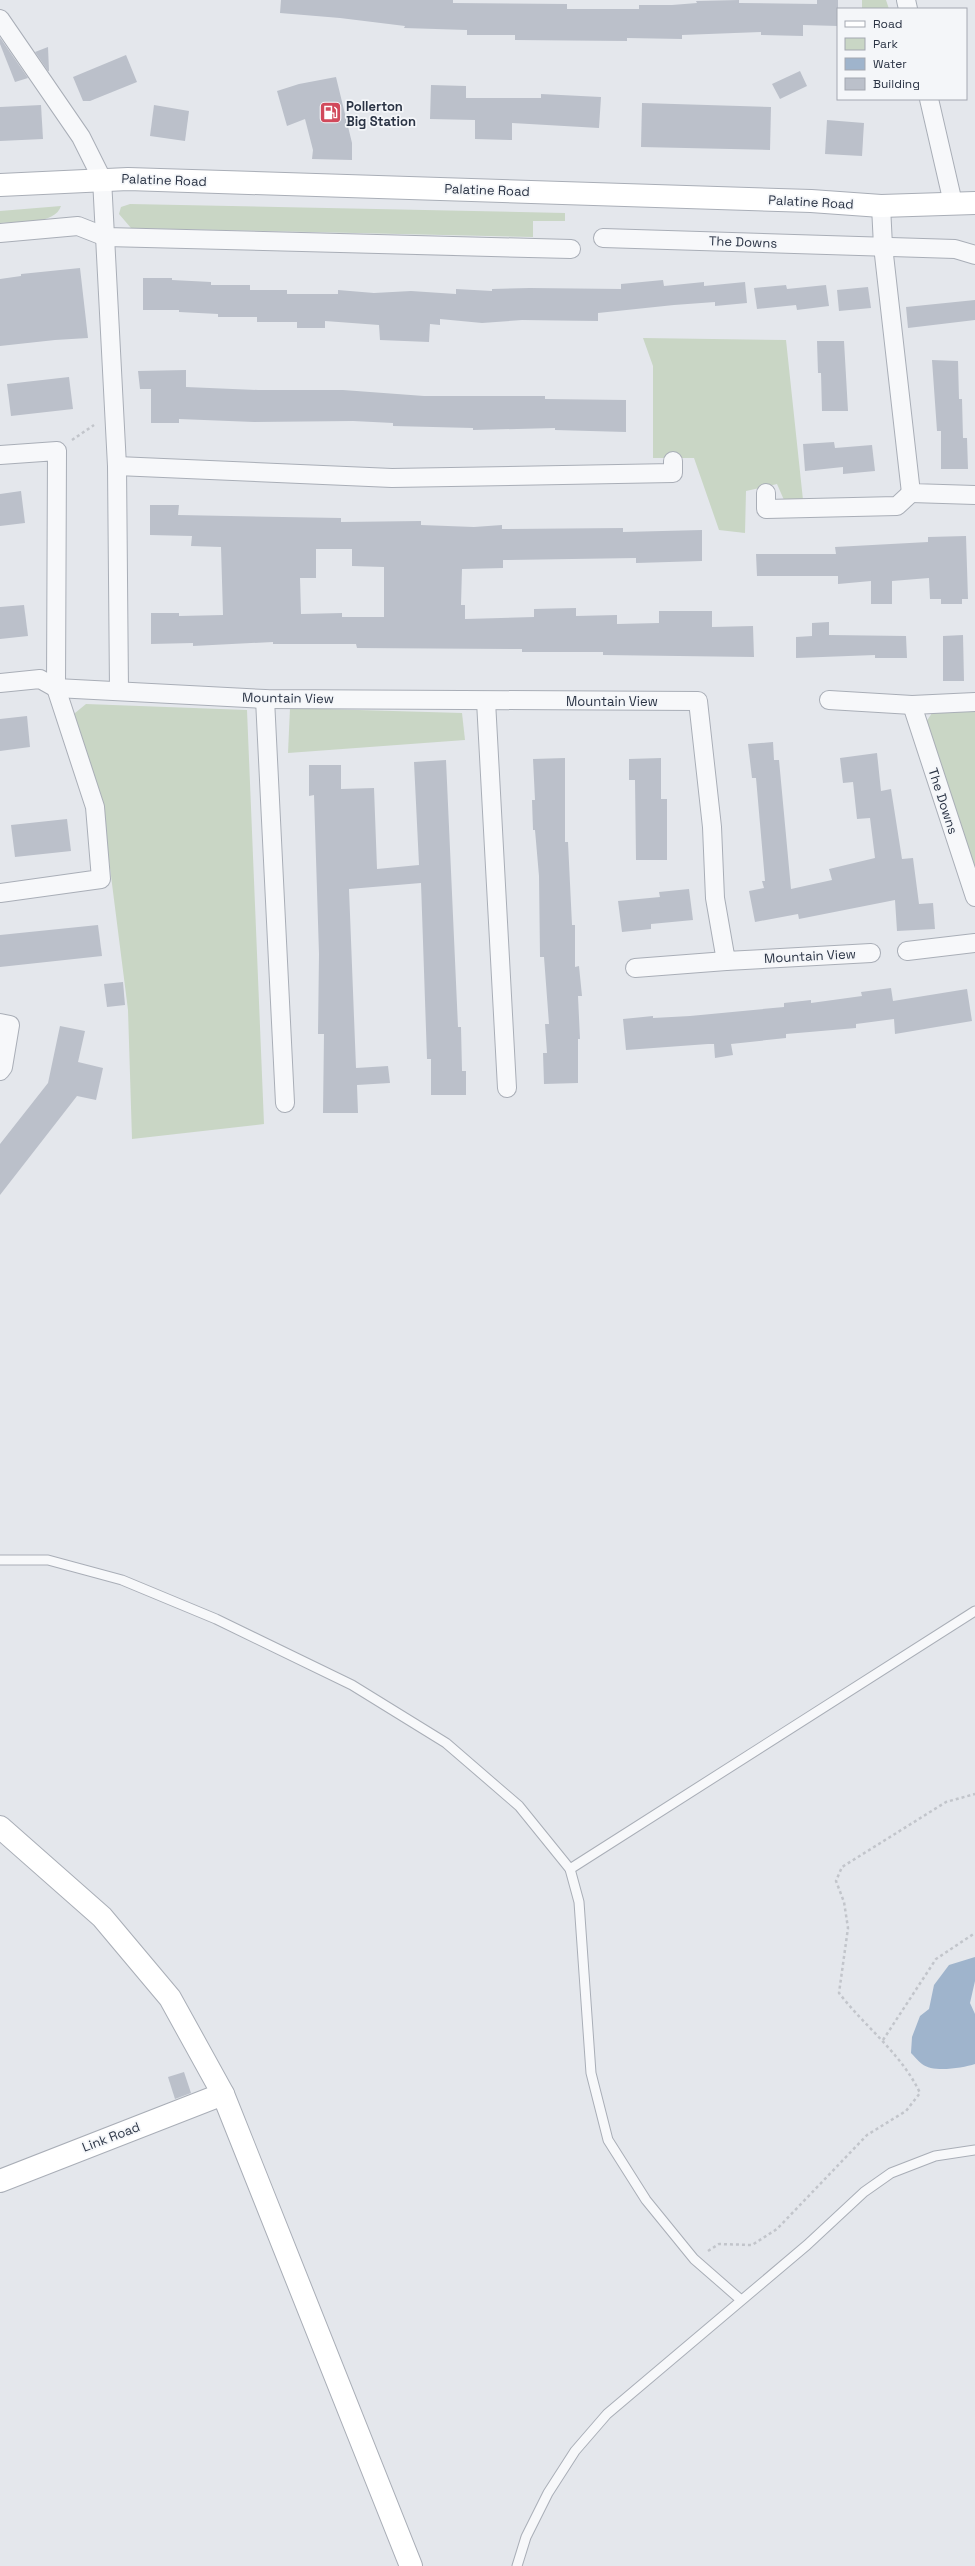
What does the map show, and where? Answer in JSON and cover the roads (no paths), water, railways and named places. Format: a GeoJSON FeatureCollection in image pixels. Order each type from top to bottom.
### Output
{"type":"FeatureCollection","features":[{"type":"Feature","properties":{"kind":"street"},"geometry":{"type":"LineString","coordinates":[[0,19],[81,136],[102,179],[117,466],[119,690]]}},
{"type":"Feature","properties":{"kind":"street"},"geometry":{"type":"LineString","coordinates":[[929,100],[953,203]]}},
{"type":"Feature","properties":{"kind":"street","name":"Palatine Road"},"geometry":{"type":"LineString","coordinates":[[0,185],[102,179],[811,200],[881,206],[975,203]]}},
{"type":"Feature","properties":{"kind":"street"},"geometry":{"type":"LineString","coordinates":[[881,206],[883,246],[911,494]]}},
{"type":"Feature","properties":{"kind":"street"},"geometry":{"type":"LineString","coordinates":[[0,233],[78,226],[106,237],[571,249]]}},
{"type":"Feature","properties":{"kind":"street","name":"The Downs"},"geometry":{"type":"LineString","coordinates":[[603,238],[955,249],[975,255]]}},
{"type":"Feature","properties":{"kind":"street"},"geometry":{"type":"LineString","coordinates":[[0,455],[57,451],[56,688],[95,807],[101,879],[0,893]]}},
{"type":"Feature","properties":{"kind":"street"},"geometry":{"type":"LineString","coordinates":[[117,466],[392,478],[673,473],[673,461]]}},
{"type":"Feature","properties":{"kind":"street"},"geometry":{"type":"LineString","coordinates":[[766,493],[766,509],[897,506],[911,494],[975,495]]}},
{"type":"Feature","properties":{"kind":"street"},"geometry":{"type":"LineString","coordinates":[[0,683],[40,679],[56,688]]}},
{"type":"Feature","properties":{"kind":"street","name":"Mountain View"},"geometry":{"type":"LineString","coordinates":[[56,688],[119,690],[265,699],[698,701],[712,827],[715,898],[726,961],[871,952]]}},
{"type":"Feature","properties":{"kind":"street"},"geometry":{"type":"LineString","coordinates":[[265,699],[285,1103]]}},
{"type":"Feature","properties":{"kind":"street"},"geometry":{"type":"LineString","coordinates":[[829,700],[912,704],[975,702]]}},
{"type":"Feature","properties":{"kind":"street"},"geometry":{"type":"LineString","coordinates":[[486,701],[507,1088]]}},
{"type":"Feature","properties":{"kind":"street","name":"The Downs"},"geometry":{"type":"LineString","coordinates":[[912,704],[975,897]]}},
{"type":"Feature","properties":{"kind":"street"},"geometry":{"type":"LineString","coordinates":[[908,951],[975,943]]}},
{"type":"Feature","properties":{"kind":"street"},"geometry":{"type":"LineString","coordinates":[[636,968],[726,961]]}},
{"type":"Feature","properties":{"kind":"street"},"geometry":{"type":"LineString","coordinates":[[0,1023],[10,1025],[3,1067],[0,1071]]}},
{"type":"Feature","properties":{"kind":"street"},"geometry":{"type":"LineString","coordinates":[[0,1827],[102,1916],[170,1998],[223,2094],[411,2566]]}},
{"type":"Feature","properties":{"kind":"street","name":"Link Road"},"geometry":{"type":"LineString","coordinates":[[0,2181],[223,2094]]}},
{"type":"Feature","properties":{"kind":"lane"},"geometry":{"type":"LineString","coordinates":[[0,1560],[48,1560],[122,1580],[216,1619],[352,1685],[446,1743],[519,1806],[570,1869],[579,1902],[591,2073],[608,2140],[646,2200],[694,2260],[741,2300]]}},
{"type":"Feature","properties":{"kind":"lane"},"geometry":{"type":"LineString","coordinates":[[570,1869],[975,1612]]}},
{"type":"Feature","properties":{"kind":"lane"},"geometry":{"type":"LineString","coordinates":[[517,2566],[526,2537],[548,2493],[575,2451],[607,2414],[668,2365],[741,2300],[807,2245],[864,2192],[890,2173],[935,2156],[975,2150]]}},
{"type":"Feature","properties":{"kind":"water"},"geometry":{"type":"Polygon","coordinates":[[[975,1957],[975,1981],[970,2003],[975,2014],[975,2064],[948,2069],[927,2067],[911,2053],[912,2037],[920,2016],[929,2009],[934,1985],[949,1965],[975,1957]]]}},
{"type":"Feature","properties":{"kind":"place","name":"Pollerton Big Station"},"geometry":{"type":"Point","coordinates":[331,113]}}]}
